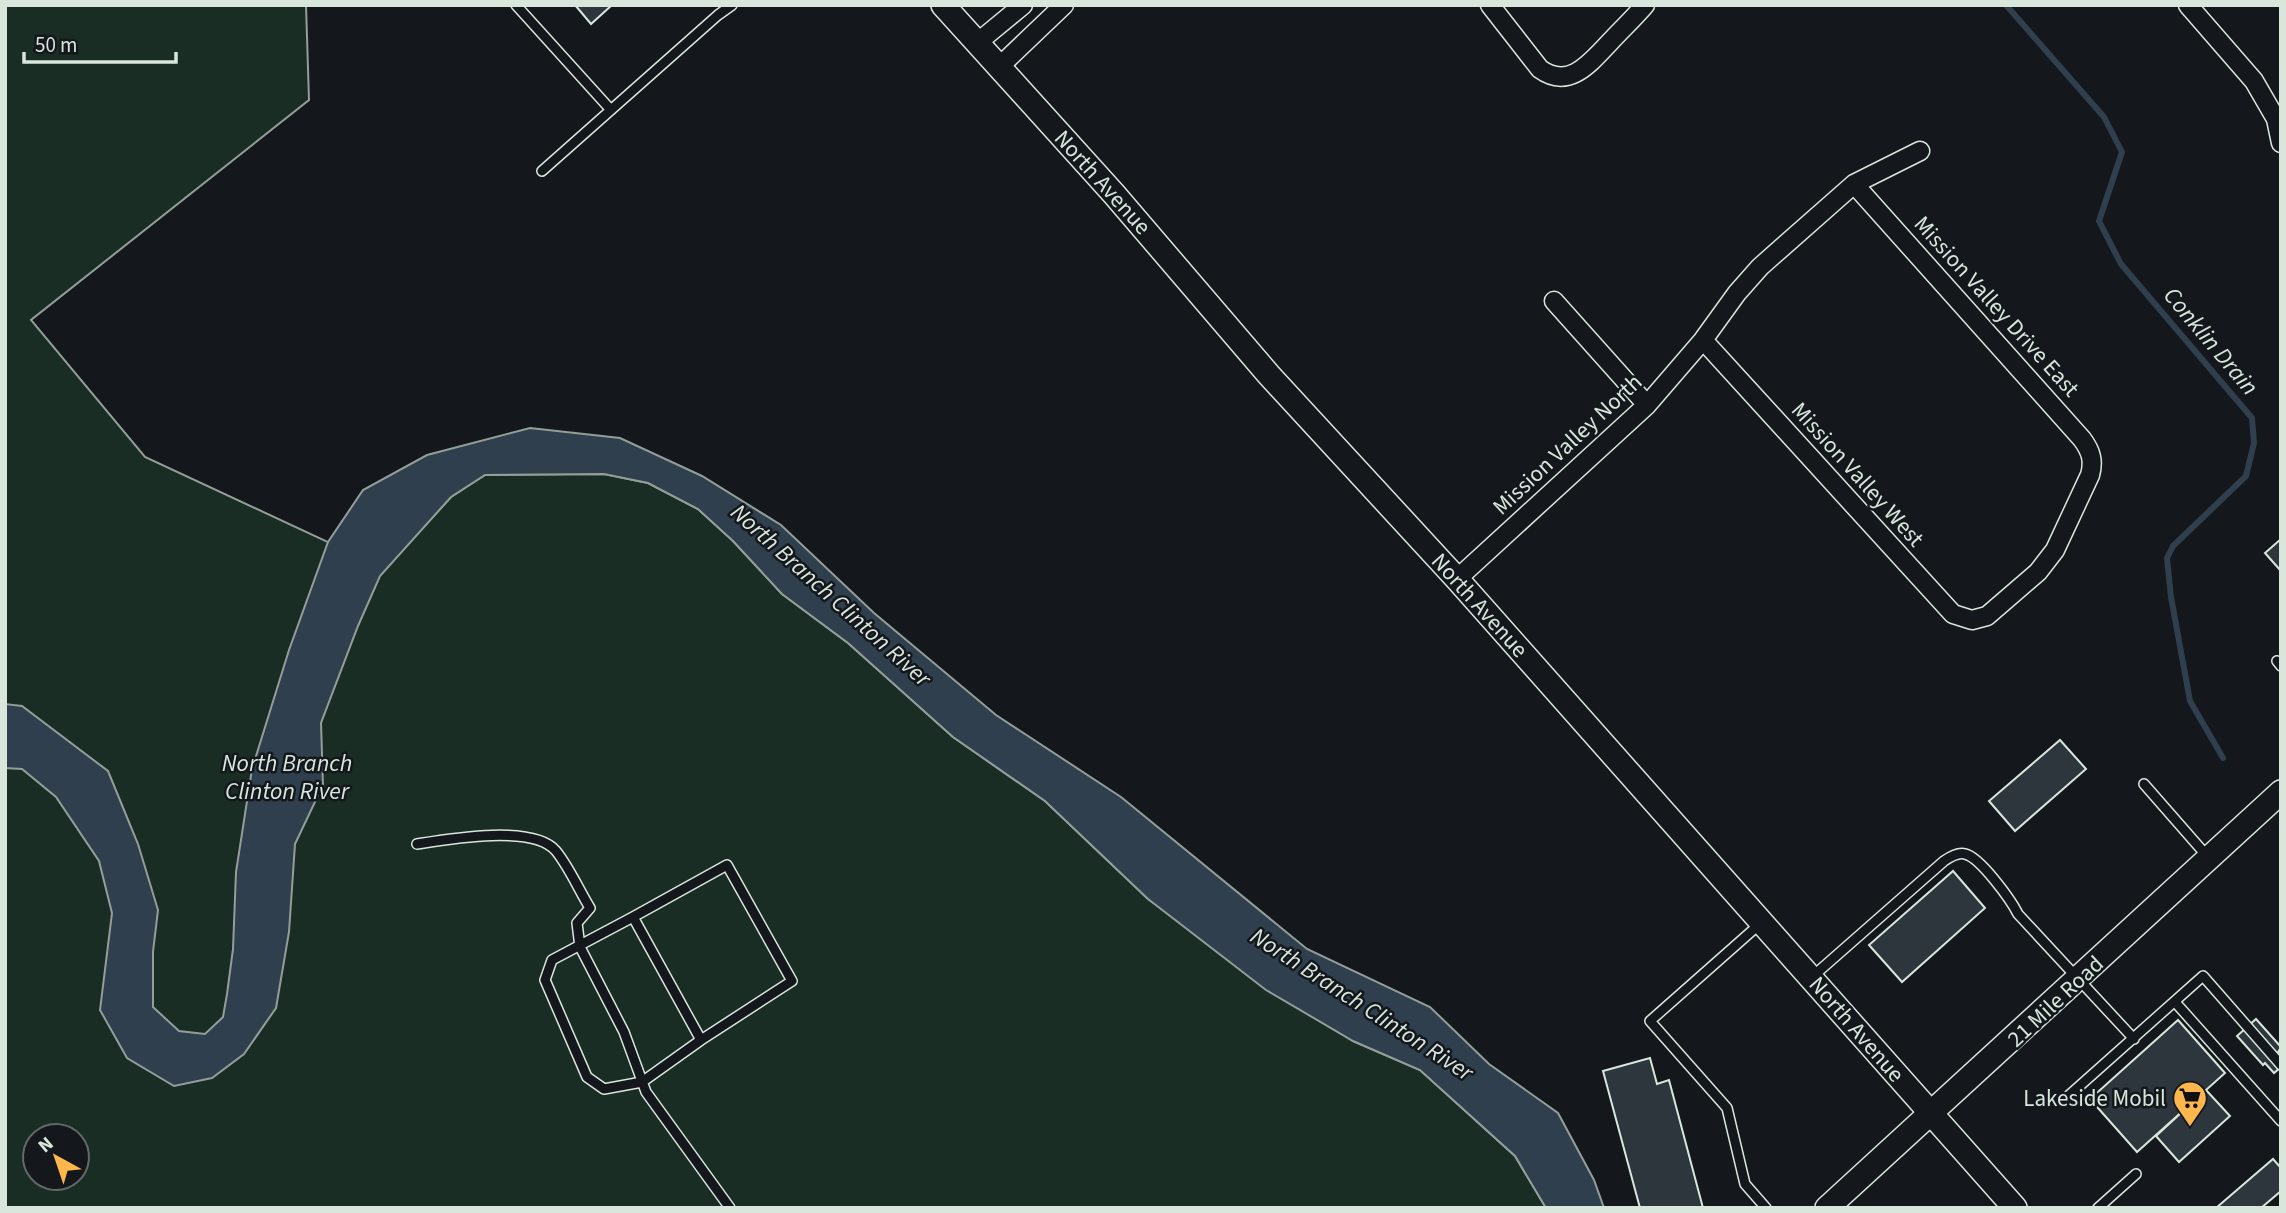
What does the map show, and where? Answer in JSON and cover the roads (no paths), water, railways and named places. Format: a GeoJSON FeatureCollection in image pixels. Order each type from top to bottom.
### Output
{"type":"FeatureCollection","features":[{"type":"Feature","properties":{"kind":"street","name":"North Avenue"},"geometry":{"type":"LineString","coordinates":[[943,5],[1114,194],[1269,375],[1457,579],[2015,1208]]}},
{"type":"Feature","properties":{"kind":"street"},"geometry":{"type":"LineString","coordinates":[[977,43],[1023,5]]}},
{"type":"Feature","properties":{"kind":"street"},"geometry":{"type":"LineString","coordinates":[[999,67],[1064,5]]}},
{"type":"Feature","properties":{"kind":"street"},"geometry":{"type":"LineString","coordinates":[[1490,5],[1540,69],[1550,75],[1564,77],[1586,67],[1645,5]]}},
{"type":"Feature","properties":{"kind":"street"},"geometry":{"type":"LineString","coordinates":[[2188,5],[2254,81],[2276,118],[2281,143]]}},
{"type":"Feature","properties":{"kind":"street","name":"Mission Valley North"},"geometry":{"type":"LineString","coordinates":[[1457,579],[1647,405],[1703,340],[1747,280],[1854,184],[1920,151]]}},
{"type":"Feature","properties":{"kind":"street","name":"Mission Valley Drive East"},"geometry":{"type":"LineString","coordinates":[[1854,184],[2090,450],[2092,467],[2052,558],[1987,616]]}},
{"type":"Feature","properties":{"kind":"street"},"geometry":{"type":"LineString","coordinates":[[1554,301],[1647,405]]}},
{"type":"Feature","properties":{"kind":"street","name":"Mission Valley West"},"geometry":{"type":"LineString","coordinates":[[1703,340],[1946,608],[1964,619],[1987,616]]}},
{"type":"Feature","properties":{"kind":"street","name":"21 Mile Road"},"geometry":{"type":"LineString","coordinates":[[1827,1208],[2281,792]]}},
{"type":"Feature","properties":{"kind":"lane"},"geometry":{"type":"LineString","coordinates":[[516,5],[611,110]]}},
{"type":"Feature","properties":{"kind":"lane"},"geometry":{"type":"LineString","coordinates":[[542,171],[732,5]]}},
{"type":"Feature","properties":{"kind":"lane"},"geometry":{"type":"LineString","coordinates":[[2144,784],[2209,858]]}},
{"type":"Feature","properties":{"kind":"lane"},"geometry":{"type":"LineString","coordinates":[[417,844],[461,837],[526,836],[554,849],[590,908],[577,923],[580,947],[624,1032],[646,1092],[730,1208]]}},
{"type":"Feature","properties":{"kind":"lane"},"geometry":{"type":"LineString","coordinates":[[1812,977],[1944,861],[1954,855],[1966,854],[1976,860],[2012,901],[2018,914],[2133,1039]]}},
{"type":"Feature","properties":{"kind":"lane"},"geometry":{"type":"LineString","coordinates":[[727,865],[792,981],[642,1082],[604,1089],[587,1077],[545,981],[552,960],[580,947],[727,865]]}},
{"type":"Feature","properties":{"kind":"lane"},"geometry":{"type":"LineString","coordinates":[[633,917],[701,1040]]}},
{"type":"Feature","properties":{"kind":"lane"},"geometry":{"type":"LineString","coordinates":[[1763,922],[1650,1021],[1727,1108],[1745,1184],[1766,1208]]}},
{"type":"Feature","properties":{"kind":"lane"},"geometry":{"type":"LineString","coordinates":[[2066,1098],[2203,976],[2281,1065]]}},
{"type":"Feature","properties":{"kind":"lane"},"geometry":{"type":"LineString","coordinates":[[2175,1002],[2281,1121]]}},
{"type":"Feature","properties":{"kind":"lane"},"geometry":{"type":"LineString","coordinates":[[2098,1208],[2136,1174]]}},
{"type":"Feature","properties":{"kind":"water","name":"North Branch Clinton River"},"geometry":{"type":"Polygon","coordinates":[[[530,428],[620,438],[702,476],[781,525],[874,613],[996,715],[1121,797],[1307,949],[1430,1007],[1489,1064],[1558,1113],[1594,1180],[1604,1208],[1546,1208],[1515,1156],[1420,1070],[1353,1041],[1266,990],[1148,899],[1045,801],[953,737],[848,643],[782,594],[733,541],[698,509],[648,483],[604,474],[485,475],[451,497],[380,576],[321,723],[323,785],[295,844],[289,932],[276,1008],[244,1054],[212,1078],[174,1086],[127,1058],[100,1010],[112,913],[99,861],[56,797],[22,769],[5,768],[5,704],[22,706],[108,771],[138,844],[158,910],[153,952],[153,1007],[179,1031],[205,1034],[223,1017],[233,949],[236,872],[252,769],[289,650],[328,542],[363,490],[427,455],[530,428]]]}},
{"type":"Feature","properties":{"kind":"waterway","name":"Conklin Drain"},"geometry":{"type":"LineString","coordinates":[[2006,5],[2104,117],[2122,152],[2099,221],[2121,264],[2252,418],[2254,443],[2246,476],[2173,546],[2167,558],[2171,597],[2190,701],[2223,758]]}},
{"type":"Feature","properties":{"kind":"place","name":"Lakeside Mobil"},"geometry":{"type":"Point","coordinates":[2190,1128]}}]}
